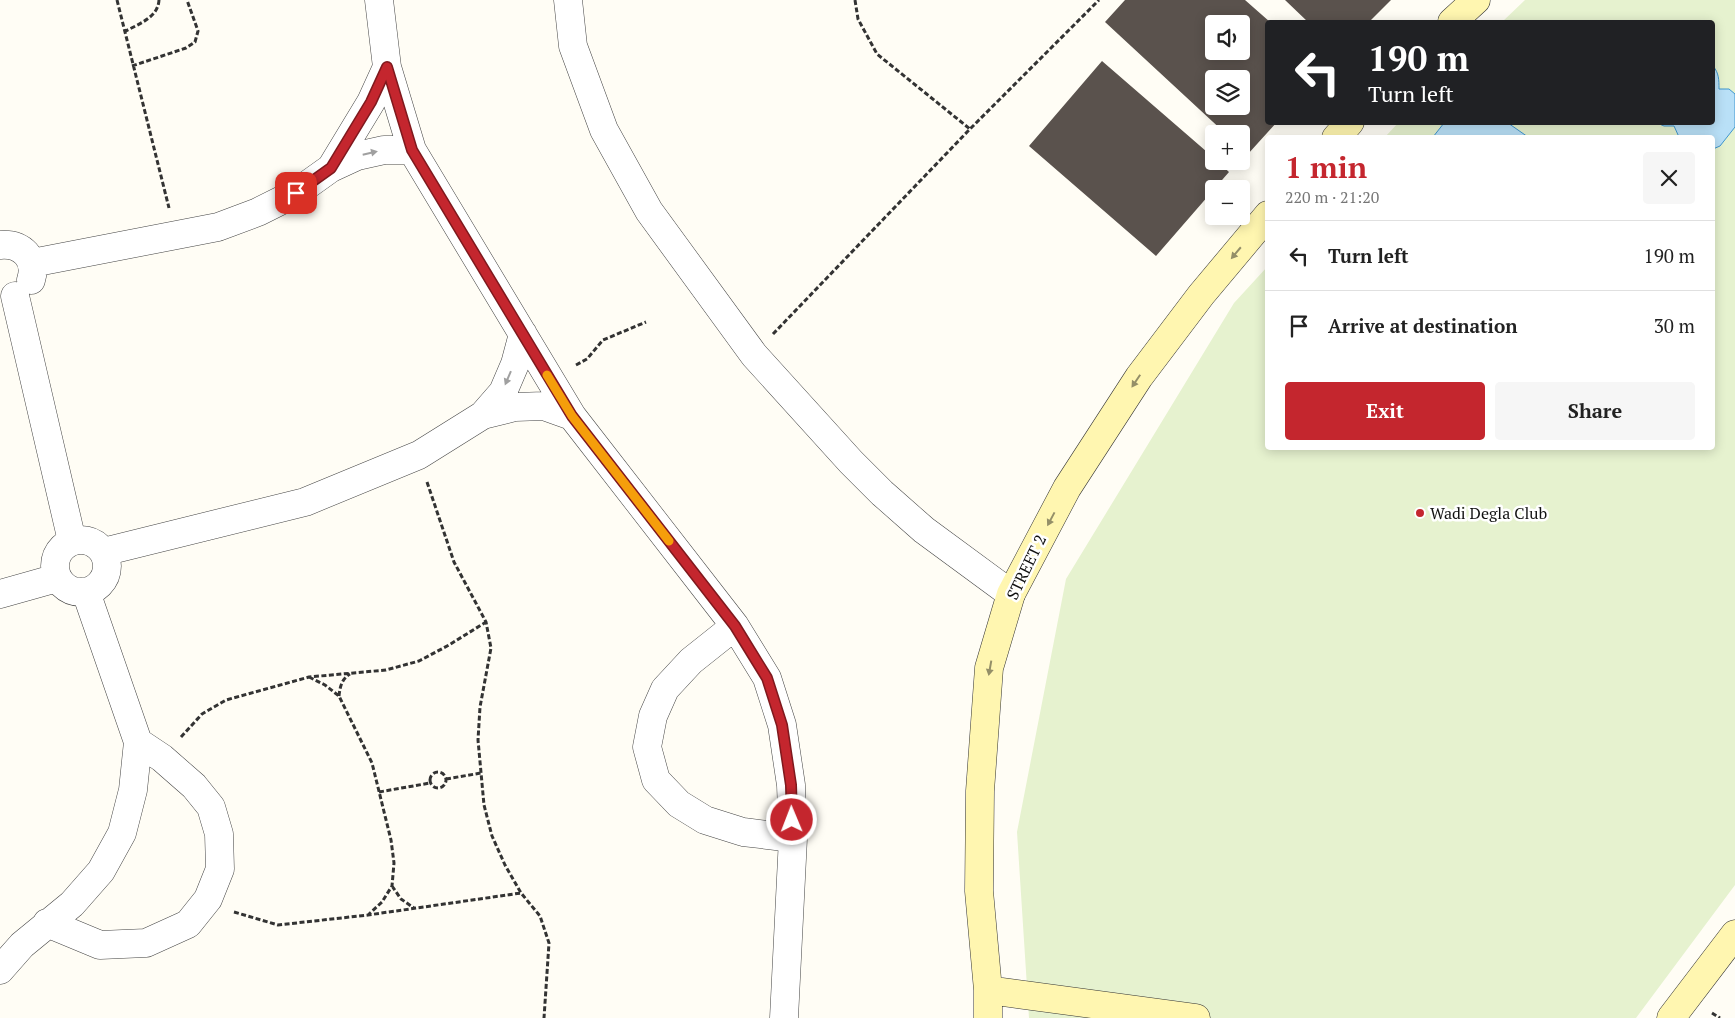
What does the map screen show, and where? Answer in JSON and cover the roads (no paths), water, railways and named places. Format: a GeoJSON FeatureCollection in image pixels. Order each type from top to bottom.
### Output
{"type":"FeatureCollection","features":[{"type":"Feature","properties":{"kind":"street"},"geometry":{"type":"LineString","coordinates":[[378,0],[387,67],[412,150],[572,416],[735,626],[767,678],[782,725],[791,785],[792,838],[779,1016]]}},
{"type":"Feature","properties":{"kind":"street"},"geometry":{"type":"LineString","coordinates":[[568,0],[573,46],[604,130],[649,211],[754,354],[850,462],[882,493],[924,530],[1011,594]]}},
{"type":"Feature","properties":{"kind":"street"},"geometry":{"type":"LineString","coordinates":[[1454,20],[1476,0]]}},
{"type":"Feature","properties":{"kind":"street"},"geometry":{"type":"LineString","coordinates":[[331,168],[371,102],[387,67]]}},
{"type":"Feature","properties":{"kind":"street"},"geometry":{"type":"LineString","coordinates":[[1339,135],[1347,125]]}},
{"type":"Feature","properties":{"kind":"street"},"geometry":{"type":"LineString","coordinates":[[32,262],[218,227],[258,212],[296,193],[331,168],[357,156],[384,150],[412,150]]}},
{"type":"Feature","properties":{"kind":"street","name":"STREET 2"},"geometry":{"type":"LineString","coordinates":[[988,1018],[988,990],[978,891],[980,792],[990,668],[1011,594],[1067,488],[1139,377],[1200,295],[1265,219]]}},
{"type":"Feature","properties":{"kind":"street"},"geometry":{"type":"LineString","coordinates":[[0,245],[10,244],[20,247],[28,253],[32,262],[33,273],[30,283],[24,290],[8,296],[72,541]]}},
{"type":"Feature","properties":{"kind":"street"},"geometry":{"type":"LineString","coordinates":[[103,552],[305,502],[419,455],[482,415],[502,392],[514,364],[523,334]]}},
{"type":"Feature","properties":{"kind":"street"},"geometry":{"type":"LineString","coordinates":[[482,415],[515,407],[544,406],[572,416]]}},
{"type":"Feature","properties":{"kind":"street"},"geometry":{"type":"LineString","coordinates":[[84,540],[95,544],[103,552],[107,563],[106,573],[102,582],[86,592],[74,592],[64,587],[58,578],[55,567],[57,556],[62,547],[72,541],[84,540]]}},
{"type":"Feature","properties":{"kind":"street"},"geometry":{"type":"LineString","coordinates":[[0,594],[58,578]]}},
{"type":"Feature","properties":{"kind":"street"},"geometry":{"type":"LineString","coordinates":[[0,970],[22,945],[72,904],[101,871],[122,832],[134,790],[138,742],[86,592]]}},
{"type":"Feature","properties":{"kind":"street"},"geometry":{"type":"LineString","coordinates":[[735,626],[691,660],[665,689],[653,716],[647,747],[656,780],[679,804],[705,820],[743,832],[792,838]]}},
{"type":"Feature","properties":{"kind":"street"},"geometry":{"type":"LineString","coordinates":[[47,923],[100,945],[146,944],[188,924],[208,899],[220,869],[219,834],[211,807],[194,786],[162,758],[138,742]]}},
{"type":"Feature","properties":{"kind":"street"},"geometry":{"type":"LineString","coordinates":[[1671,1018],[1735,934]]}},
{"type":"Feature","properties":{"kind":"street"},"geometry":{"type":"LineString","coordinates":[[988,990],[1196,1018]]}},
{"type":"Feature","properties":{"kind":"water"},"geometry":{"type":"Polygon","coordinates":[[[1715,69],[1718,74],[1719,89],[1729,89],[1735,94],[1735,127],[1720,146],[1715,148],[1715,135],[1678,135],[1674,126],[1662,125],[1715,125],[1715,69]]]}},
{"type":"Feature","properties":{"kind":"water"},"geometry":{"type":"Polygon","coordinates":[[[1442,125],[1511,125],[1525,135],[1435,135],[1442,125]]]}},
{"type":"Feature","properties":{"kind":"place","name":"Wadi Degla Club"},"geometry":{"type":"Point","coordinates":[1420,513]}}]}
